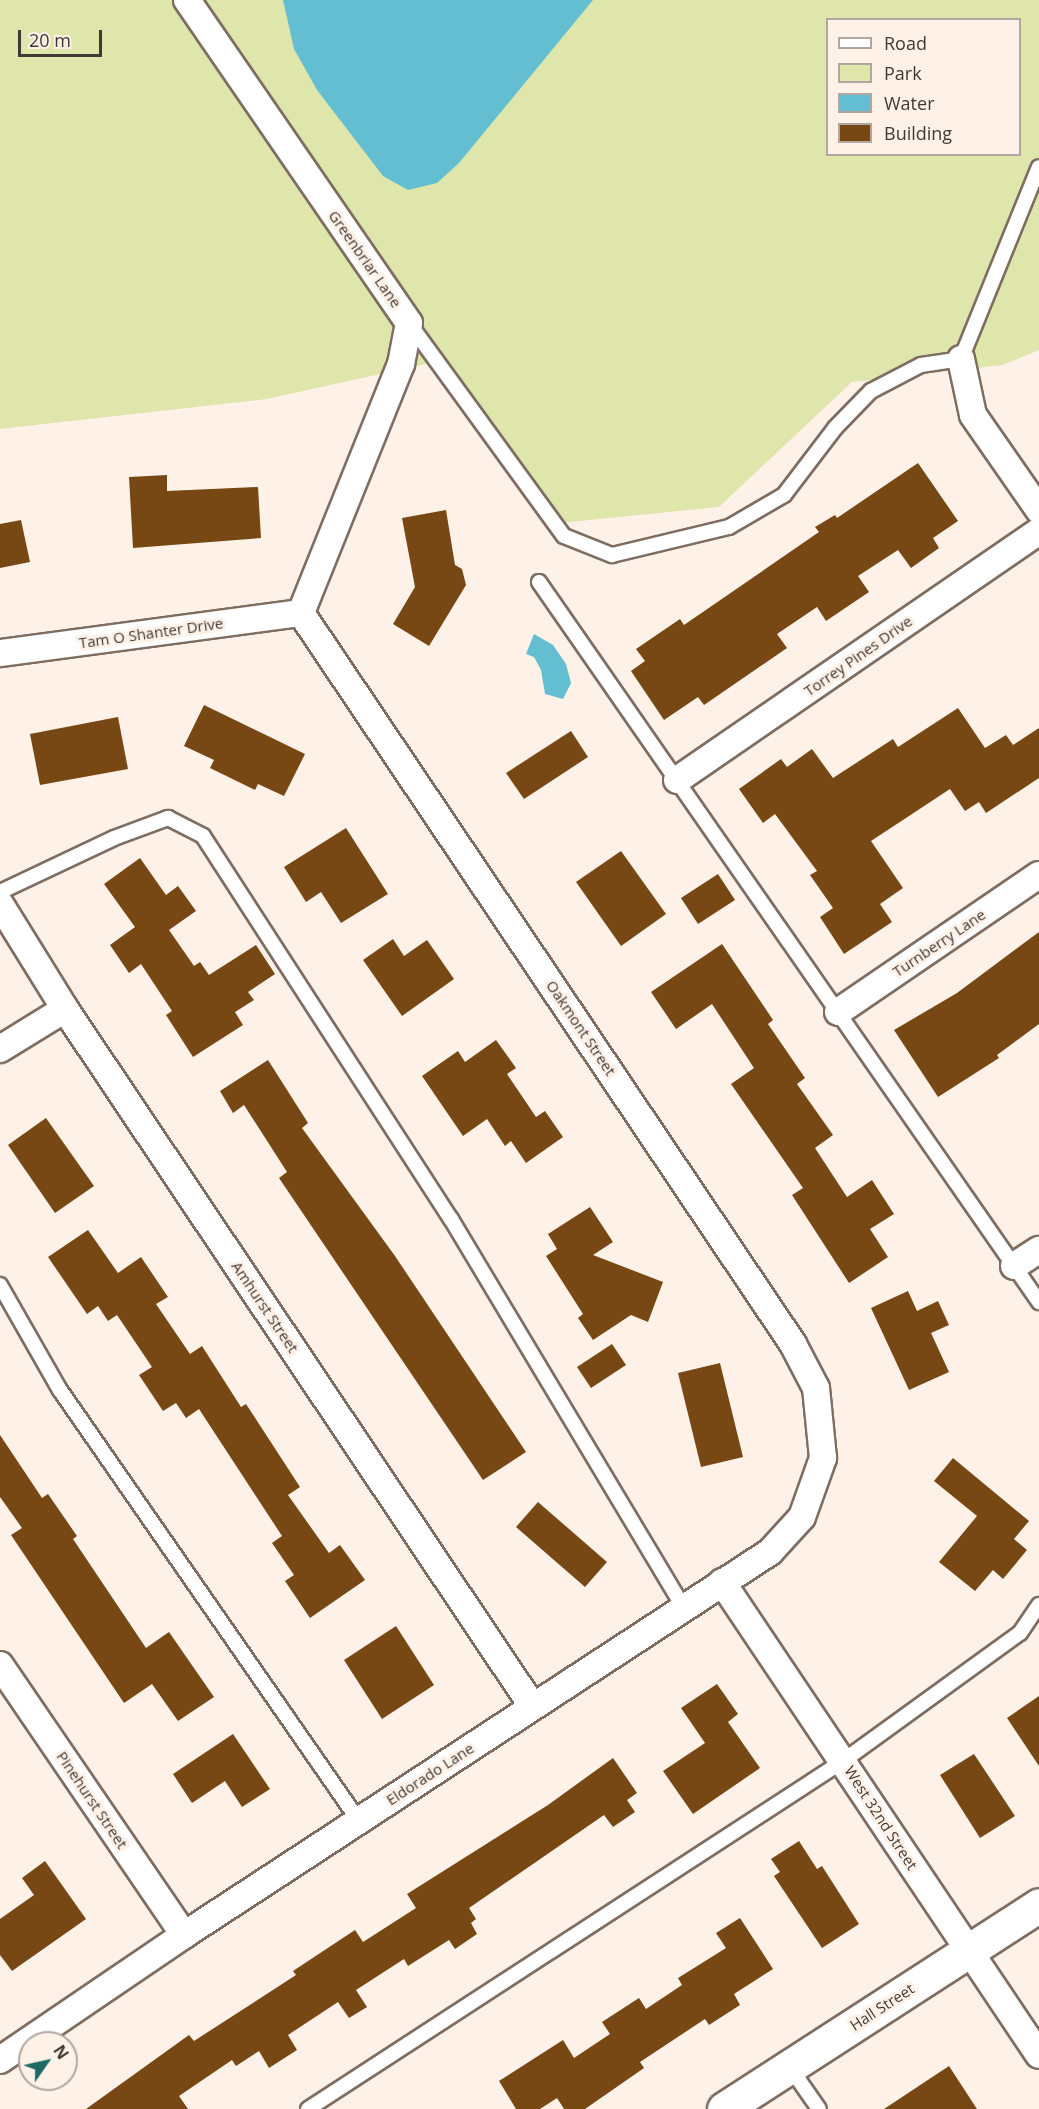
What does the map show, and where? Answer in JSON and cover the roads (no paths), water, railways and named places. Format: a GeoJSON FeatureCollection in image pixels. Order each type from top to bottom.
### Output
{"type":"FeatureCollection","features":[{"type":"Feature","properties":{"kind":"street","name":"Greenbriar Lane"},"geometry":{"type":"LineString","coordinates":[[187,0],[409,323],[401,364],[301,612]]}},
{"type":"Feature","properties":{"kind":"street"},"geometry":{"type":"LineString","coordinates":[[962,359],[973,415],[1039,510]]}},
{"type":"Feature","properties":{"kind":"street","name":"Torrey Pines Drive"},"geometry":{"type":"LineString","coordinates":[[677,780],[1039,531]]}},
{"type":"Feature","properties":{"kind":"street","name":"Tam O Shanter Drive"},"geometry":{"type":"LineString","coordinates":[[0,653],[301,612]]}},
{"type":"Feature","properties":{"kind":"street","name":"Oakmont Street"},"geometry":{"type":"LineString","coordinates":[[301,612],[793,1344],[816,1388],[823,1458]]}},
{"type":"Feature","properties":{"kind":"street","name":"Turnberry Lane"},"geometry":{"type":"LineString","coordinates":[[838,1012],[1039,875]]}},
{"type":"Feature","properties":{"kind":"street","name":"Amhurst Street"},"geometry":{"type":"LineString","coordinates":[[0,904],[65,1009],[533,1707]]}},
{"type":"Feature","properties":{"kind":"street"},"geometry":{"type":"LineString","coordinates":[[0,1049],[65,1009]]}},
{"type":"Feature","properties":{"kind":"street"},"geometry":{"type":"LineString","coordinates":[[1014,1266],[1039,1250]]}},
{"type":"Feature","properties":{"kind":"street","name":"Eldorado Lane"},"geometry":{"type":"LineString","coordinates":[[0,2059],[184,1935],[770,1552],[802,1517],[823,1458]]}},
{"type":"Feature","properties":{"kind":"street","name":"West 32nd Street"},"geometry":{"type":"LineString","coordinates":[[723,1582],[968,1952],[1039,2055]]}},
{"type":"Feature","properties":{"kind":"street","name":"Pinehurst Street"},"geometry":{"type":"LineString","coordinates":[[0,1665],[184,1935]]}},
{"type":"Feature","properties":{"kind":"street","name":"Hall Street"},"geometry":{"type":"LineString","coordinates":[[724,2109],[1039,1905]]}},
{"type":"Feature","properties":{"kind":"lane"},"geometry":{"type":"LineString","coordinates":[[409,323],[564,536],[612,555],[729,527],[784,495],[835,428],[871,391],[921,365],[962,359],[1039,167]]}},
{"type":"Feature","properties":{"kind":"lane"},"geometry":{"type":"LineString","coordinates":[[539,582],[1039,1302]]}},
{"type":"Feature","properties":{"kind":"lane"},"geometry":{"type":"LineString","coordinates":[[0,892],[114,838],[168,818],[203,836],[451,1219],[684,1608]]}},
{"type":"Feature","properties":{"kind":"lane"},"geometry":{"type":"LineString","coordinates":[[0,1285],[60,1390],[359,1821]]}},
{"type":"Feature","properties":{"kind":"lane"},"geometry":{"type":"LineString","coordinates":[[308,2109],[843,1761],[1020,1633],[1039,1605]]}},
{"type":"Feature","properties":{"kind":"lane"},"geometry":{"type":"LineString","coordinates":[[789,2066],[819,2109]]}},
{"type":"Feature","properties":{"kind":"water"},"geometry":{"type":"Polygon","coordinates":[[[283,0],[593,0],[459,163],[437,183],[408,190],[383,176],[317,90],[294,49],[283,0]]]}},
{"type":"Feature","properties":{"kind":"water"},"geometry":{"type":"Polygon","coordinates":[[[534,634],[553,645],[566,664],[571,683],[563,699],[545,694],[541,670],[534,657],[526,654],[534,634]]]}}]}
